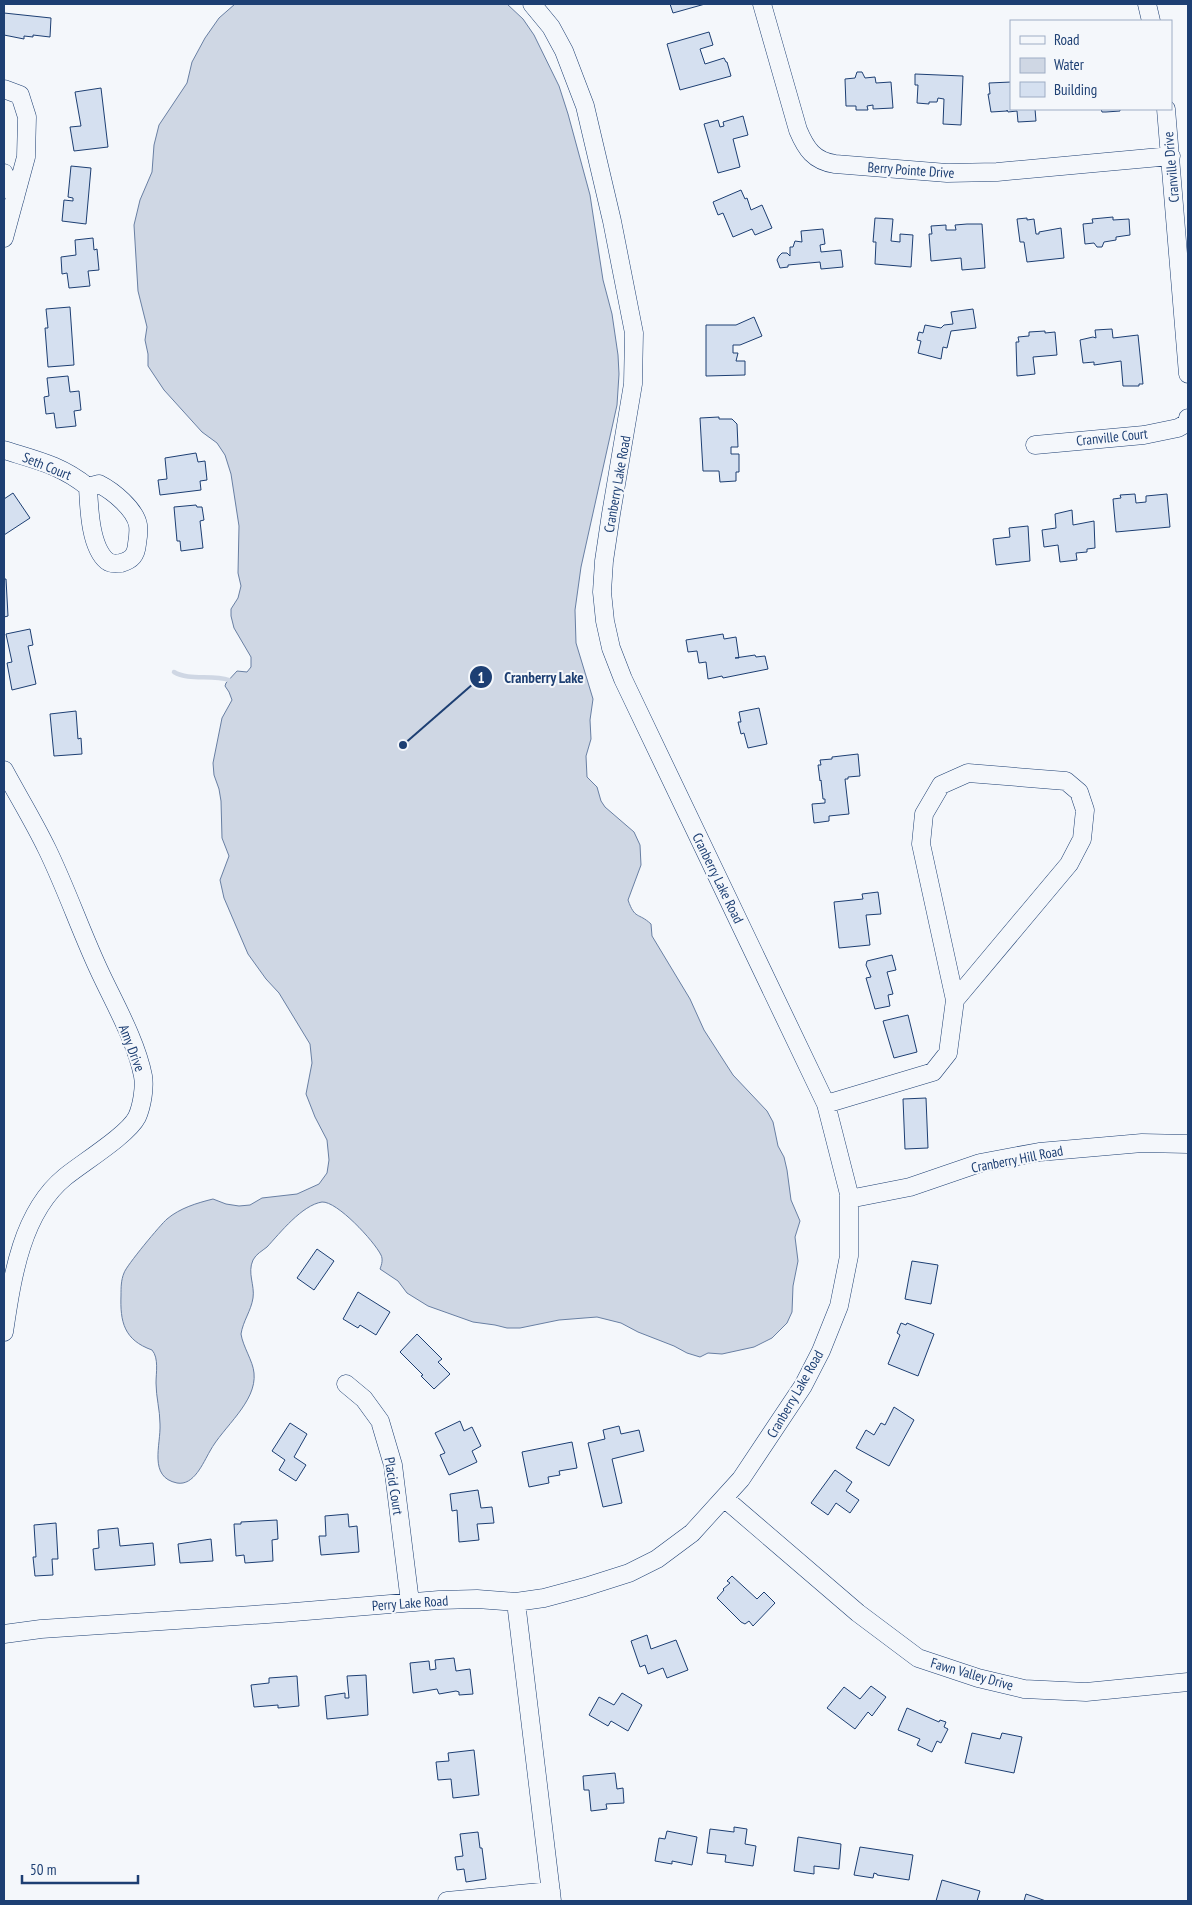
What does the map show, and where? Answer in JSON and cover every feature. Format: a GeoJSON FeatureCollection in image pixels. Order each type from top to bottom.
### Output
{"type":"FeatureCollection","features":[{"type":"Feature","properties":{"kind":"street","name":"Cranberry Lake Road"},"geometry":{"type":"LineString","coordinates":[[516,1602],[544,1598],[629,1573],[657,1559],[692,1533],[741,1479],[803,1386],[821,1351],[839,1306],[849,1256],[849,1199],[826,1104],[623,679],[611,648],[604,621],[602,592],[604,561],[633,384],[634,333],[612,221],[585,106],[564,51],[551,27],[532,4]]}},
{"type":"Feature","properties":{"kind":"street","name":"Berry Pointe Drive"},"geometry":{"type":"LineString","coordinates":[[762,4],[798,130],[806,148],[822,161],[835,164],[957,173],[997,172],[1171,156]]}},
{"type":"Feature","properties":{"kind":"street"},"geometry":{"type":"LineString","coordinates":[[1147,4],[1151,20]]}},
{"type":"Feature","properties":{"kind":"street"},"geometry":{"type":"LineString","coordinates":[[4,89],[20,95],[27,117],[26,157],[4,238]]}},
{"type":"Feature","properties":{"kind":"street","name":"Cranville Drive"},"geometry":{"type":"LineString","coordinates":[[1166,110],[1188,374]]}},
{"type":"Feature","properties":{"kind":"street"},"geometry":{"type":"LineString","coordinates":[[4,172],[15,198]]}},
{"type":"Feature","properties":{"kind":"street","name":"Cranville Court"},"geometry":{"type":"LineString","coordinates":[[1035,445],[1144,434],[1178,428],[1188,420]]}},
{"type":"Feature","properties":{"kind":"street","name":"Seth Court"},"geometry":{"type":"LineString","coordinates":[[4,450],[57,467],[72,474],[88,487]]}},
{"type":"Feature","properties":{"kind":"street","name":"Amy Drive"},"geometry":{"type":"LineString","coordinates":[[4,770],[47,849],[79,927],[133,1044],[143,1077],[141,1099],[136,1118],[118,1138],[63,1179],[41,1205],[10,1267],[11,1286],[4,1332]]}},
{"type":"Feature","properties":{"kind":"street"},"geometry":{"type":"LineString","coordinates":[[826,1104],[933,1072],[948,1053],[955,1000],[921,844],[924,814],[941,785],[968,773],[1066,781],[1079,792],[1085,810],[1082,839],[1070,864],[955,1000]]}},
{"type":"Feature","properties":{"kind":"street","name":"Cranberry Hill Road"},"geometry":{"type":"LineString","coordinates":[[849,1199],[910,1187],[980,1164],[1038,1152],[1142,1143],[1188,1144]]}},
{"type":"Feature","properties":{"kind":"street","name":"Placid Court"},"geometry":{"type":"LineString","coordinates":[[346,1384],[364,1399],[380,1421],[393,1465],[410,1602]]}},
{"type":"Feature","properties":{"kind":"street","name":"Fawn Valley Drive"},"geometry":{"type":"LineString","coordinates":[[724,1498],[858,1613],[918,1658],[978,1678],[1024,1689],[1086,1692],[1188,1682]]}},
{"type":"Feature","properties":{"kind":"street","name":"Perry Lake Road"},"geometry":{"type":"LineString","coordinates":[[4,1634],[41,1629],[83,1628],[410,1602],[477,1599],[516,1602]]}},
{"type":"Feature","properties":{"kind":"street"},"geometry":{"type":"LineString","coordinates":[[447,1901],[551,1896],[516,1602]]}},
{"type":"Feature","properties":{"kind":"water"},"geometry":{"type":"Polygon","coordinates":[[[235,4],[507,4],[523,19],[534,35],[559,86],[590,195],[603,280],[612,314],[619,374],[617,405],[581,567],[575,610],[576,643],[593,699],[590,720],[591,739],[586,756],[587,777],[597,787],[605,807],[634,832],[640,845],[641,865],[628,900],[630,906],[635,913],[651,924],[652,936],[690,999],[704,1030],[733,1075],[767,1111],[773,1122],[778,1146],[784,1157],[787,1170],[791,1200],[800,1221],[795,1237],[798,1261],[793,1286],[792,1312],[787,1323],[772,1338],[754,1347],[722,1354],[708,1353],[700,1357],[638,1332],[621,1323],[597,1317],[559,1320],[520,1328],[507,1328],[473,1322],[428,1306],[407,1293],[398,1281],[380,1269],[382,1263],[381,1255],[354,1223],[329,1203],[314,1204],[292,1220],[253,1260],[251,1274],[253,1298],[241,1334],[252,1364],[254,1384],[245,1404],[216,1442],[197,1473],[188,1481],[177,1483],[168,1480],[162,1474],[159,1467],[160,1424],[156,1388],[156,1361],[152,1350],[135,1341],[123,1322],[121,1314],[121,1284],[124,1273],[158,1229],[177,1212],[213,1199],[239,1206],[250,1205],[262,1198],[297,1194],[319,1184],[327,1173],[329,1160],[327,1140],[306,1094],[312,1063],[310,1044],[279,993],[248,954],[224,898],[220,880],[229,856],[222,838],[221,801],[213,763],[222,718],[232,700],[225,686],[226,683],[237,671],[247,672],[251,667],[251,657],[234,628],[231,616],[231,609],[238,598],[241,586],[238,573],[239,526],[231,474],[225,455],[217,443],[202,432],[164,390],[148,366],[145,340],[147,327],[138,291],[134,225],[140,200],[152,172],[154,145],[159,125],[187,83],[192,62],[205,38],[219,18],[235,4]]]}},
{"type":"Feature","properties":{"kind":"building"},"geometry":{"type":"Polygon","coordinates":[[[670,4],[705,4],[673,13],[670,4]]]}},
{"type":"Feature","properties":{"kind":"building"},"geometry":{"type":"Polygon","coordinates":[[[4,13],[51,18],[50,37],[33,35],[33,37],[24,36],[24,39],[4,35],[4,13]]]}},
{"type":"Feature","properties":{"kind":"building"},"geometry":{"type":"Polygon","coordinates":[[[709,32],[713,45],[700,49],[705,64],[724,58],[731,76],[680,90],[667,44],[709,32]]]}},
{"type":"Feature","properties":{"kind":"building"},"geometry":{"type":"Polygon","coordinates":[[[857,72],[862,72],[865,78],[875,77],[876,83],[891,82],[893,108],[873,109],[873,105],[867,106],[868,110],[856,110],[856,106],[846,106],[845,79],[855,78],[857,72]]]}},
{"type":"Feature","properties":{"kind":"building"},"geometry":{"type":"Polygon","coordinates":[[[915,74],[963,76],[961,125],[943,124],[944,99],[938,98],[937,102],[929,102],[929,104],[917,103],[918,85],[915,85],[915,74]]]}},
{"type":"Feature","properties":{"kind":"building"},"geometry":{"type":"Polygon","coordinates":[[[1010,82],[1010,110],[1035,110],[1036,121],[1018,122],[1017,111],[991,112],[988,94],[990,94],[989,83],[1010,82]]]}},
{"type":"Feature","properties":{"kind":"building"},"geometry":{"type":"Polygon","coordinates":[[[101,88],[108,147],[74,151],[70,127],[81,126],[75,92],[101,88]]]}},
{"type":"Feature","properties":{"kind":"building"},"geometry":{"type":"Polygon","coordinates":[[[1101,110],[1120,110],[1120,111],[1102,112],[1101,110]]]}},
{"type":"Feature","properties":{"kind":"building"},"geometry":{"type":"Polygon","coordinates":[[[743,116],[748,135],[733,139],[740,167],[718,173],[704,124],[718,120],[720,127],[724,126],[723,122],[743,116]]]}},
{"type":"Feature","properties":{"kind":"building"},"geometry":{"type":"Polygon","coordinates":[[[71,166],[91,168],[86,224],[62,221],[64,200],[73,201],[73,198],[68,197],[71,166]]]}},
{"type":"Feature","properties":{"kind":"building"},"geometry":{"type":"Polygon","coordinates":[[[741,190],[745,199],[747,198],[751,210],[762,205],[772,228],[755,235],[752,229],[733,237],[723,213],[718,215],[713,202],[741,190]]]}},
{"type":"Feature","properties":{"kind":"building"},"geometry":{"type":"Polygon","coordinates":[[[1113,217],[1113,220],[1129,219],[1130,235],[1116,237],[1116,240],[1104,242],[1102,247],[1097,247],[1094,243],[1085,244],[1083,224],[1093,223],[1092,219],[1113,217]]]}},
{"type":"Feature","properties":{"kind":"building"},"geometry":{"type":"Polygon","coordinates":[[[875,218],[893,219],[891,241],[900,242],[900,234],[913,235],[911,267],[875,264],[876,242],[873,242],[875,218]]]}},
{"type":"Feature","properties":{"kind":"building"},"geometry":{"type":"Polygon","coordinates":[[[1027,218],[1027,220],[1034,219],[1036,234],[1061,228],[1064,258],[1027,262],[1024,242],[1020,242],[1017,219],[1027,218]]]}},
{"type":"Feature","properties":{"kind":"building"},"geometry":{"type":"Polygon","coordinates":[[[982,224],[985,268],[962,270],[961,258],[931,261],[929,234],[932,234],[931,226],[946,225],[946,230],[956,230],[955,225],[982,224]]]}},
{"type":"Feature","properties":{"kind":"building"},"geometry":{"type":"Polygon","coordinates":[[[823,229],[825,244],[820,245],[821,252],[841,250],[843,267],[821,269],[820,262],[788,265],[788,267],[780,268],[777,260],[779,256],[782,253],[787,253],[790,256],[790,247],[793,247],[795,241],[802,242],[801,231],[823,229]]]}},
{"type":"Feature","properties":{"kind":"building"},"geometry":{"type":"Polygon","coordinates":[[[93,238],[94,250],[97,249],[99,270],[88,271],[90,286],[69,288],[67,273],[62,274],[61,257],[76,255],[75,240],[93,238]]]}},
{"type":"Feature","properties":{"kind":"building"},"geometry":{"type":"Polygon","coordinates":[[[70,307],[74,365],[48,367],[45,328],[48,328],[46,309],[70,307]]]}},
{"type":"Feature","properties":{"kind":"building"},"geometry":{"type":"Polygon","coordinates":[[[973,309],[976,328],[951,331],[947,348],[943,347],[941,359],[918,353],[921,341],[917,340],[919,332],[923,333],[925,325],[941,328],[944,325],[953,324],[951,312],[973,309]]]}},
{"type":"Feature","properties":{"kind":"building"},"geometry":{"type":"Polygon","coordinates":[[[754,317],[762,336],[740,345],[733,345],[733,353],[738,353],[736,361],[745,361],[745,375],[706,376],[706,325],[736,325],[754,317]]]}},
{"type":"Feature","properties":{"kind":"building"},"geometry":{"type":"Polygon","coordinates":[[[1112,329],[1113,338],[1138,335],[1143,384],[1139,384],[1139,386],[1123,386],[1121,361],[1094,365],[1094,362],[1083,363],[1080,340],[1096,338],[1095,330],[1112,329]]]}},
{"type":"Feature","properties":{"kind":"building"},"geometry":{"type":"Polygon","coordinates":[[[1045,331],[1045,333],[1055,332],[1057,355],[1033,357],[1035,374],[1017,376],[1016,342],[1019,342],[1018,337],[1029,336],[1029,332],[1045,331]]]}},
{"type":"Feature","properties":{"kind":"building"},"geometry":{"type":"Polygon","coordinates":[[[68,376],[70,392],[79,391],[81,410],[74,411],[76,426],[56,428],[54,413],[46,414],[44,397],[49,396],[47,378],[68,376]]]}},
{"type":"Feature","properties":{"kind":"building"},"geometry":{"type":"Polygon","coordinates":[[[719,417],[719,419],[732,419],[737,424],[738,447],[731,447],[731,454],[739,454],[739,472],[736,472],[736,481],[720,482],[719,471],[703,471],[700,418],[719,417]]]}},
{"type":"Feature","properties":{"kind":"building"},"geometry":{"type":"Polygon","coordinates":[[[196,453],[198,462],[205,461],[207,480],[200,481],[201,490],[160,495],[158,480],[167,479],[165,458],[196,453]]]}},
{"type":"Feature","properties":{"kind":"building"},"geometry":{"type":"Polygon","coordinates":[[[13,493],[30,518],[4,535],[4,499],[13,493]]]}},
{"type":"Feature","properties":{"kind":"building"},"geometry":{"type":"Polygon","coordinates":[[[1135,494],[1136,503],[1146,502],[1146,496],[1167,494],[1170,527],[1116,532],[1113,499],[1121,498],[1120,495],[1135,494]]]}},
{"type":"Feature","properties":{"kind":"building"},"geometry":{"type":"Polygon","coordinates":[[[196,505],[197,507],[202,507],[204,520],[200,521],[203,548],[181,551],[180,541],[177,541],[174,507],[196,505]]]}},
{"type":"Feature","properties":{"kind":"building"},"geometry":{"type":"Polygon","coordinates":[[[1072,510],[1073,525],[1094,521],[1095,548],[1087,549],[1087,552],[1076,553],[1077,560],[1060,562],[1058,545],[1044,547],[1042,530],[1056,528],[1055,514],[1072,510]]]}},
{"type":"Feature","properties":{"kind":"building"},"geometry":{"type":"Polygon","coordinates":[[[1028,526],[1030,561],[996,565],[993,539],[1010,537],[1009,528],[1028,526]]]}},
{"type":"Feature","properties":{"kind":"building"},"geometry":{"type":"Polygon","coordinates":[[[4,579],[6,579],[8,616],[4,617],[4,579]]]}},
{"type":"Feature","properties":{"kind":"building"},"geometry":{"type":"Polygon","coordinates":[[[30,629],[33,645],[28,646],[36,684],[12,690],[7,663],[12,662],[6,634],[30,629]]]}},
{"type":"Feature","properties":{"kind":"building"},"geometry":{"type":"Polygon","coordinates":[[[723,634],[724,639],[736,637],[739,657],[765,656],[768,669],[708,679],[706,662],[699,663],[697,651],[688,652],[686,640],[723,634]]]}},
{"type":"Feature","properties":{"kind":"building"},"geometry":{"type":"Polygon","coordinates":[[[759,708],[767,744],[748,748],[744,733],[741,734],[738,722],[741,722],[739,712],[759,708]]]}},
{"type":"Feature","properties":{"kind":"building"},"geometry":{"type":"Polygon","coordinates":[[[76,711],[78,739],[81,738],[82,754],[54,756],[50,714],[76,711]]]}},
{"type":"Feature","properties":{"kind":"building"},"geometry":{"type":"Polygon","coordinates":[[[858,754],[860,776],[845,779],[849,814],[829,816],[829,821],[814,823],[812,804],[825,803],[818,765],[821,765],[820,760],[858,754]]]}},
{"type":"Feature","properties":{"kind":"building"},"geometry":{"type":"Polygon","coordinates":[[[878,892],[881,914],[866,915],[870,945],[839,948],[834,902],[863,899],[862,894],[878,892]]]}},
{"type":"Feature","properties":{"kind":"building"},"geometry":{"type":"Polygon","coordinates":[[[892,955],[896,970],[887,972],[893,994],[888,995],[890,1006],[875,1009],[866,978],[871,977],[866,965],[867,961],[892,955]]]}},
{"type":"Feature","properties":{"kind":"building"},"geometry":{"type":"Polygon","coordinates":[[[908,1015],[917,1052],[894,1058],[883,1021],[908,1015]]]}},
{"type":"Feature","properties":{"kind":"building"},"geometry":{"type":"Polygon","coordinates":[[[926,1098],[928,1148],[905,1149],[903,1099],[926,1098]]]}},
{"type":"Feature","properties":{"kind":"building"},"geometry":{"type":"Polygon","coordinates":[[[317,1249],[334,1261],[314,1290],[297,1278],[317,1249]]]}},
{"type":"Feature","properties":{"kind":"building"},"geometry":{"type":"Polygon","coordinates":[[[912,1261],[938,1265],[931,1304],[905,1299],[912,1261]]]}},
{"type":"Feature","properties":{"kind":"building"},"geometry":{"type":"Polygon","coordinates":[[[358,1292],[390,1312],[376,1335],[360,1325],[358,1328],[343,1319],[358,1292]]]}},
{"type":"Feature","properties":{"kind":"building"},"geometry":{"type":"Polygon","coordinates":[[[901,1323],[906,1325],[907,1323],[934,1334],[918,1376],[888,1364],[900,1335],[897,1333],[901,1323]]]}},
{"type":"Feature","properties":{"kind":"building"},"geometry":{"type":"Polygon","coordinates":[[[417,1334],[442,1359],[438,1362],[450,1374],[434,1389],[400,1352],[417,1334]]]}},
{"type":"Feature","properties":{"kind":"building"},"geometry":{"type":"Polygon","coordinates":[[[894,1407],[914,1420],[889,1466],[856,1448],[866,1430],[874,1435],[881,1423],[885,1425],[894,1407]]]}},
{"type":"Feature","properties":{"kind":"building"},"geometry":{"type":"Polygon","coordinates":[[[460,1421],[464,1431],[472,1427],[481,1446],[472,1451],[477,1462],[449,1475],[440,1455],[445,1453],[435,1433],[460,1421]]]}},
{"type":"Feature","properties":{"kind":"building"},"geometry":{"type":"Polygon","coordinates":[[[290,1423],[307,1434],[294,1457],[306,1465],[296,1481],[279,1470],[285,1460],[272,1451],[290,1423]]]}},
{"type":"Feature","properties":{"kind":"building"},"geometry":{"type":"Polygon","coordinates":[[[619,1426],[621,1434],[639,1430],[644,1451],[612,1459],[622,1503],[603,1507],[588,1443],[605,1439],[603,1430],[619,1426]]]}},
{"type":"Feature","properties":{"kind":"building"},"geometry":{"type":"Polygon","coordinates":[[[572,1442],[577,1468],[559,1471],[560,1475],[548,1477],[549,1483],[529,1487],[522,1452],[572,1442]]]}},
{"type":"Feature","properties":{"kind":"building"},"geometry":{"type":"Polygon","coordinates":[[[835,1470],[852,1482],[846,1491],[859,1500],[850,1513],[836,1503],[828,1515],[811,1503],[835,1470]]]}},
{"type":"Feature","properties":{"kind":"building"},"geometry":{"type":"Polygon","coordinates":[[[478,1490],[481,1508],[492,1507],[494,1523],[477,1524],[479,1540],[459,1542],[457,1510],[452,1511],[450,1494],[478,1490]]]}},
{"type":"Feature","properties":{"kind":"building"},"geometry":{"type":"Polygon","coordinates":[[[348,1514],[349,1527],[357,1526],[359,1552],[321,1555],[319,1536],[326,1536],[325,1516],[348,1514]]]}},
{"type":"Feature","properties":{"kind":"building"},"geometry":{"type":"Polygon","coordinates":[[[277,1520],[278,1539],[272,1540],[273,1561],[245,1563],[244,1555],[236,1556],[234,1524],[277,1520]]]}},
{"type":"Feature","properties":{"kind":"building"},"geometry":{"type":"Polygon","coordinates":[[[56,1523],[58,1559],[52,1559],[53,1575],[35,1576],[33,1557],[36,1557],[34,1525],[56,1523]]]}},
{"type":"Feature","properties":{"kind":"building"},"geometry":{"type":"Polygon","coordinates":[[[118,1528],[120,1546],[153,1543],[155,1565],[95,1570],[93,1549],[99,1548],[98,1530],[118,1528]]]}},
{"type":"Feature","properties":{"kind":"building"},"geometry":{"type":"Polygon","coordinates":[[[211,1539],[213,1561],[180,1563],[178,1544],[211,1539]]]}},
{"type":"Feature","properties":{"kind":"building"},"geometry":{"type":"Polygon","coordinates":[[[732,1576],[757,1599],[764,1592],[775,1603],[753,1626],[749,1621],[745,1624],[741,1622],[717,1598],[730,1583],[727,1581],[732,1576]]]}},
{"type":"Feature","properties":{"kind":"building"},"geometry":{"type":"Polygon","coordinates":[[[647,1635],[651,1649],[676,1640],[688,1670],[667,1678],[663,1668],[648,1674],[645,1665],[640,1667],[631,1641],[647,1635]]]}},
{"type":"Feature","properties":{"kind":"building"},"geometry":{"type":"Polygon","coordinates":[[[454,1658],[456,1671],[470,1669],[473,1694],[459,1695],[459,1692],[456,1691],[439,1694],[437,1689],[413,1693],[410,1663],[429,1661],[430,1670],[436,1669],[435,1660],[454,1658]]]}},
{"type":"Feature","properties":{"kind":"building"},"geometry":{"type":"Polygon","coordinates":[[[366,1675],[368,1715],[327,1719],[325,1696],[345,1693],[345,1698],[349,1698],[347,1676],[366,1675]]]}},
{"type":"Feature","properties":{"kind":"building"},"geometry":{"type":"Polygon","coordinates":[[[297,1676],[299,1706],[278,1708],[278,1705],[254,1707],[251,1685],[269,1683],[269,1678],[297,1676]]]}},
{"type":"Feature","properties":{"kind":"building"},"geometry":{"type":"Polygon","coordinates":[[[871,1686],[886,1697],[872,1716],[868,1712],[855,1729],[827,1708],[844,1687],[860,1699],[871,1686]]]}},
{"type":"Feature","properties":{"kind":"building"},"geometry":{"type":"Polygon","coordinates":[[[622,1693],[642,1705],[628,1731],[611,1721],[608,1726],[589,1715],[599,1697],[614,1705],[622,1693]]]}},
{"type":"Feature","properties":{"kind":"building"},"geometry":{"type":"Polygon","coordinates":[[[907,1708],[939,1722],[940,1720],[946,1722],[944,1727],[948,1729],[941,1743],[937,1741],[932,1752],[917,1745],[920,1739],[898,1730],[907,1708]]]}},
{"type":"Feature","properties":{"kind":"building"},"geometry":{"type":"Polygon","coordinates":[[[972,1733],[1000,1739],[1002,1733],[1022,1737],[1014,1773],[965,1763],[972,1733]]]}},
{"type":"Feature","properties":{"kind":"building"},"geometry":{"type":"Polygon","coordinates":[[[474,1750],[479,1795],[453,1798],[451,1779],[438,1780],[436,1762],[449,1761],[448,1753],[474,1750]]]}},
{"type":"Feature","properties":{"kind":"building"},"geometry":{"type":"Polygon","coordinates":[[[615,1773],[617,1789],[623,1788],[624,1803],[606,1804],[607,1809],[591,1811],[589,1790],[584,1790],[583,1776],[615,1773]]]}},
{"type":"Feature","properties":{"kind":"building"},"geometry":{"type":"Polygon","coordinates":[[[734,1827],[747,1829],[745,1844],[756,1846],[753,1866],[725,1862],[726,1855],[707,1853],[710,1829],[734,1832],[734,1827]]]}},
{"type":"Feature","properties":{"kind":"building"},"geometry":{"type":"Polygon","coordinates":[[[667,1831],[697,1837],[692,1865],[672,1861],[672,1864],[655,1861],[659,1838],[665,1839],[667,1831]]]}},
{"type":"Feature","properties":{"kind":"building"},"geometry":{"type":"Polygon","coordinates":[[[478,1832],[486,1879],[466,1882],[464,1869],[457,1870],[455,1857],[463,1856],[460,1834],[478,1832]]]}},
{"type":"Feature","properties":{"kind":"building"},"geometry":{"type":"Polygon","coordinates":[[[798,1837],[841,1844],[839,1869],[814,1866],[814,1874],[794,1871],[798,1837]]]}},
{"type":"Feature","properties":{"kind":"building"},"geometry":{"type":"Polygon","coordinates":[[[860,1847],[913,1855],[909,1880],[874,1873],[873,1878],[854,1875],[860,1847]]]}},
{"type":"Feature","properties":{"kind":"building"},"geometry":{"type":"Polygon","coordinates":[[[942,1880],[980,1891],[977,1901],[936,1901],[942,1880]]]}},
{"type":"Feature","properties":{"kind":"building"},"geometry":{"type":"Polygon","coordinates":[[[1026,1894],[1046,1901],[1024,1901],[1026,1894]]]}},
{"type":"Feature","properties":{"kind":"waterway"},"geometry":{"type":"LineString","coordinates":[[174,672],[180,675],[215,677],[229,680]]}},
{"type":"Feature","properties":{"kind":"place","name":"Cranberry Lake"},"geometry":{"type":"Point","coordinates":[403,745]}}]}
